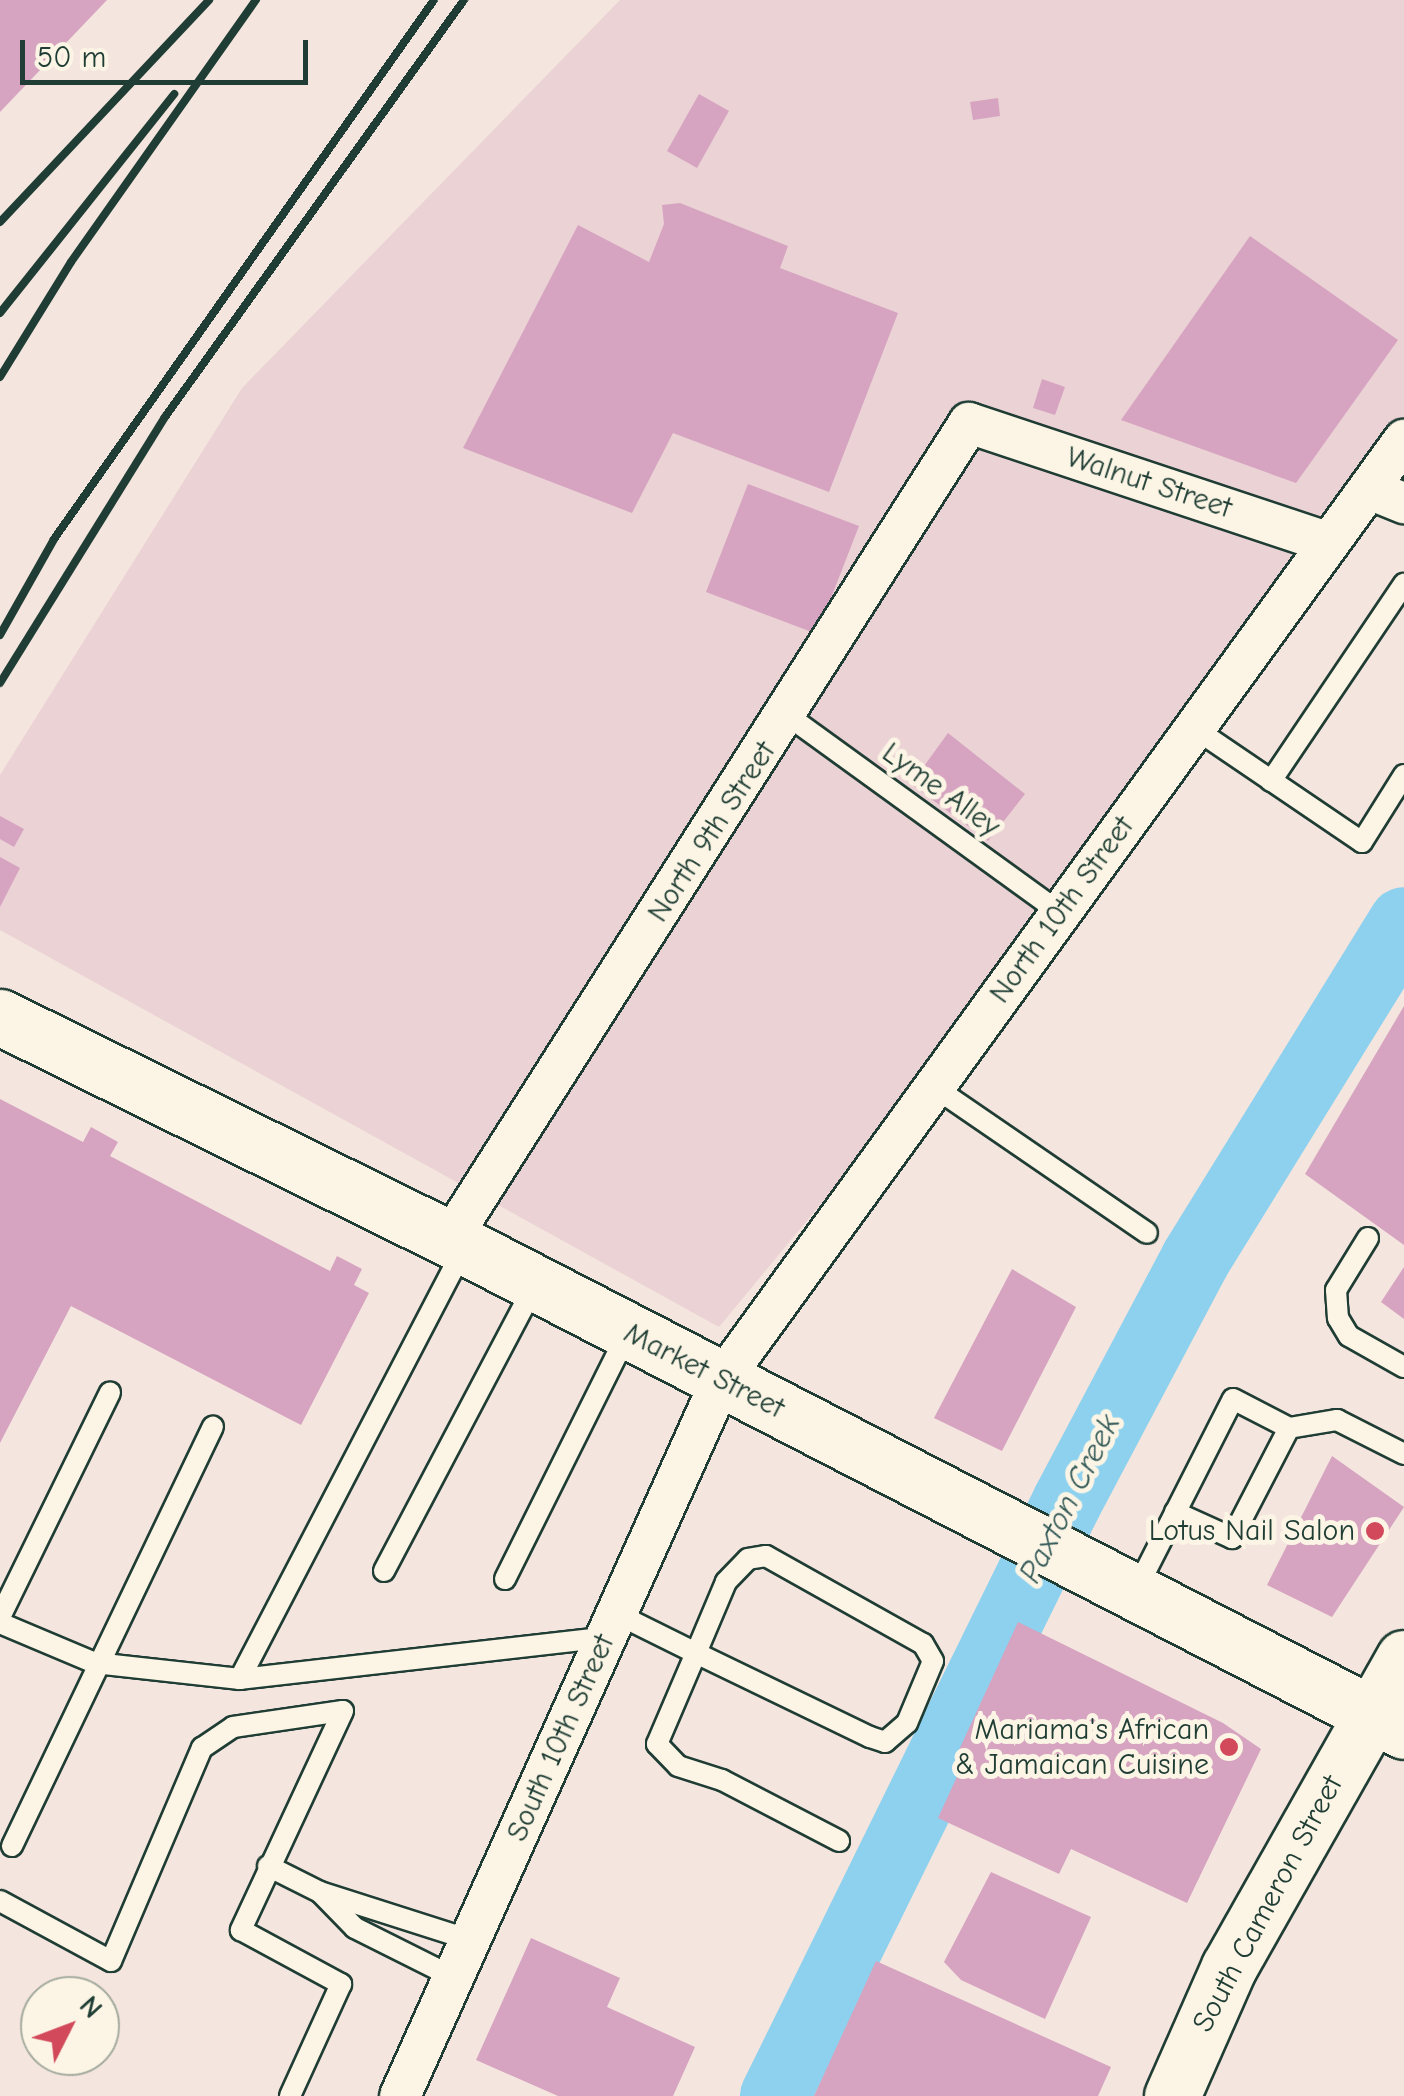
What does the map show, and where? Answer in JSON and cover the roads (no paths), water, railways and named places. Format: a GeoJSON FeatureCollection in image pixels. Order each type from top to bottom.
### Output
{"type":"FeatureCollection","features":[{"type":"Feature","properties":{"kind":"main road","name":"Market Street"},"geometry":{"type":"LineString","coordinates":[[0,1017],[458,1243],[1386,1722]]}},
{"type":"Feature","properties":{"kind":"main road","name":"South Cameron Street"},"geometry":{"type":"LineString","coordinates":[[1172,2096],[1229,1967],[1386,1722],[1404,1658]]}},
{"type":"Feature","properties":{"kind":"street","name":"Walnut Street"},"geometry":{"type":"LineString","coordinates":[[970,423],[1329,543]]}},
{"type":"Feature","properties":{"kind":"street","name":"North 9th Street"},"geometry":{"type":"LineString","coordinates":[[458,1243],[970,423]]}},
{"type":"Feature","properties":{"kind":"street","name":"North 10th Street"},"geometry":{"type":"LineString","coordinates":[[721,1380],[1329,543],[1386,496],[1404,440]]}},
{"type":"Feature","properties":{"kind":"street","name":"South 10th Street"},"geometry":{"type":"LineString","coordinates":[[400,2096],[721,1380]]}},
{"type":"Feature","properties":{"kind":"lane"},"geometry":{"type":"LineString","coordinates":[[1272,781],[1404,584]]}},
{"type":"Feature","properties":{"kind":"lane","name":"Lyme Alley"},"geometry":{"type":"LineString","coordinates":[[787,715],[1060,913]]}},
{"type":"Feature","properties":{"kind":"lane"},"geometry":{"type":"LineString","coordinates":[[1194,728],[1362,842],[1404,775]]}},
{"type":"Feature","properties":{"kind":"lane"},"geometry":{"type":"LineString","coordinates":[[934,1087],[1147,1233]]}},
{"type":"Feature","properties":{"kind":"lane"},"geometry":{"type":"LineString","coordinates":[[1368,1238],[1336,1290],[1338,1318],[1349,1336],[1404,1367]]}},
{"type":"Feature","properties":{"kind":"lane"},"geometry":{"type":"LineString","coordinates":[[240,1679],[458,1243]]}},
{"type":"Feature","properties":{"kind":"lane"},"geometry":{"type":"LineString","coordinates":[[384,1571],[536,1284]]}},
{"type":"Feature","properties":{"kind":"lane"},"geometry":{"type":"LineString","coordinates":[[504,1579],[628,1332]]}},
{"type":"Feature","properties":{"kind":"lane"},"geometry":{"type":"LineString","coordinates":[[110,1392],[0,1620],[95,1663],[240,1679],[612,1625],[696,1653],[885,1742],[907,1723],[933,1661],[922,1644],[882,1618],[766,1556],[748,1559],[726,1582],[696,1653],[657,1744],[678,1766],[722,1780],[839,1841]]}},
{"type":"Feature","properties":{"kind":"lane"},"geometry":{"type":"LineString","coordinates":[[1135,1592],[1233,1399],[1289,1428],[1337,1420],[1404,1454]]}},
{"type":"Feature","properties":{"kind":"lane"},"geometry":{"type":"LineString","coordinates":[[12,1846],[95,1663],[212,1427]]}},
{"type":"Feature","properties":{"kind":"lane"},"geometry":{"type":"LineString","coordinates":[[1175,1512],[1232,1538],[1289,1428]]}},
{"type":"Feature","properties":{"kind":"lane"},"geometry":{"type":"LineString","coordinates":[[0,1901],[112,1961],[202,1748],[233,1727],[343,1711],[241,1930],[341,1984],[290,2096]]}},
{"type":"Feature","properties":{"kind":"lane"},"geometry":{"type":"LineString","coordinates":[[268,1866],[320,1892],[470,1940]]}},
{"type":"Feature","properties":{"kind":"lane"},"geometry":{"type":"LineString","coordinates":[[320,1892],[355,1928],[454,1977]]}},
{"type":"Feature","properties":{"kind":"waterway","name":"Paxton Creek"},"geometry":{"type":"LineString","coordinates":[[775,2096],[1067,1502],[1195,1260],[1404,922]]}},
{"type":"Feature","properties":{"kind":"railway"},"geometry":{"type":"LineString","coordinates":[[0,222],[209,0]]}},
{"type":"Feature","properties":{"kind":"railway"},"geometry":{"type":"LineString","coordinates":[[0,377],[71,262],[256,0]]}},
{"type":"Feature","properties":{"kind":"railway"},"geometry":{"type":"LineString","coordinates":[[0,635],[54,539],[434,0]]}},
{"type":"Feature","properties":{"kind":"railway"},"geometry":{"type":"LineString","coordinates":[[0,683],[165,417],[464,0]]}},
{"type":"Feature","properties":{"kind":"railway"},"geometry":{"type":"LineString","coordinates":[[0,313],[174,94]]}},
{"type":"Feature","properties":{"kind":"place","name":"Lotus Nail Salon"},"geometry":{"type":"Point","coordinates":[1375,1531]}},
{"type":"Feature","properties":{"kind":"place","name":"Mariama's African & Jamaican Cuisine"},"geometry":{"type":"Point","coordinates":[1229,1747]}}]}
